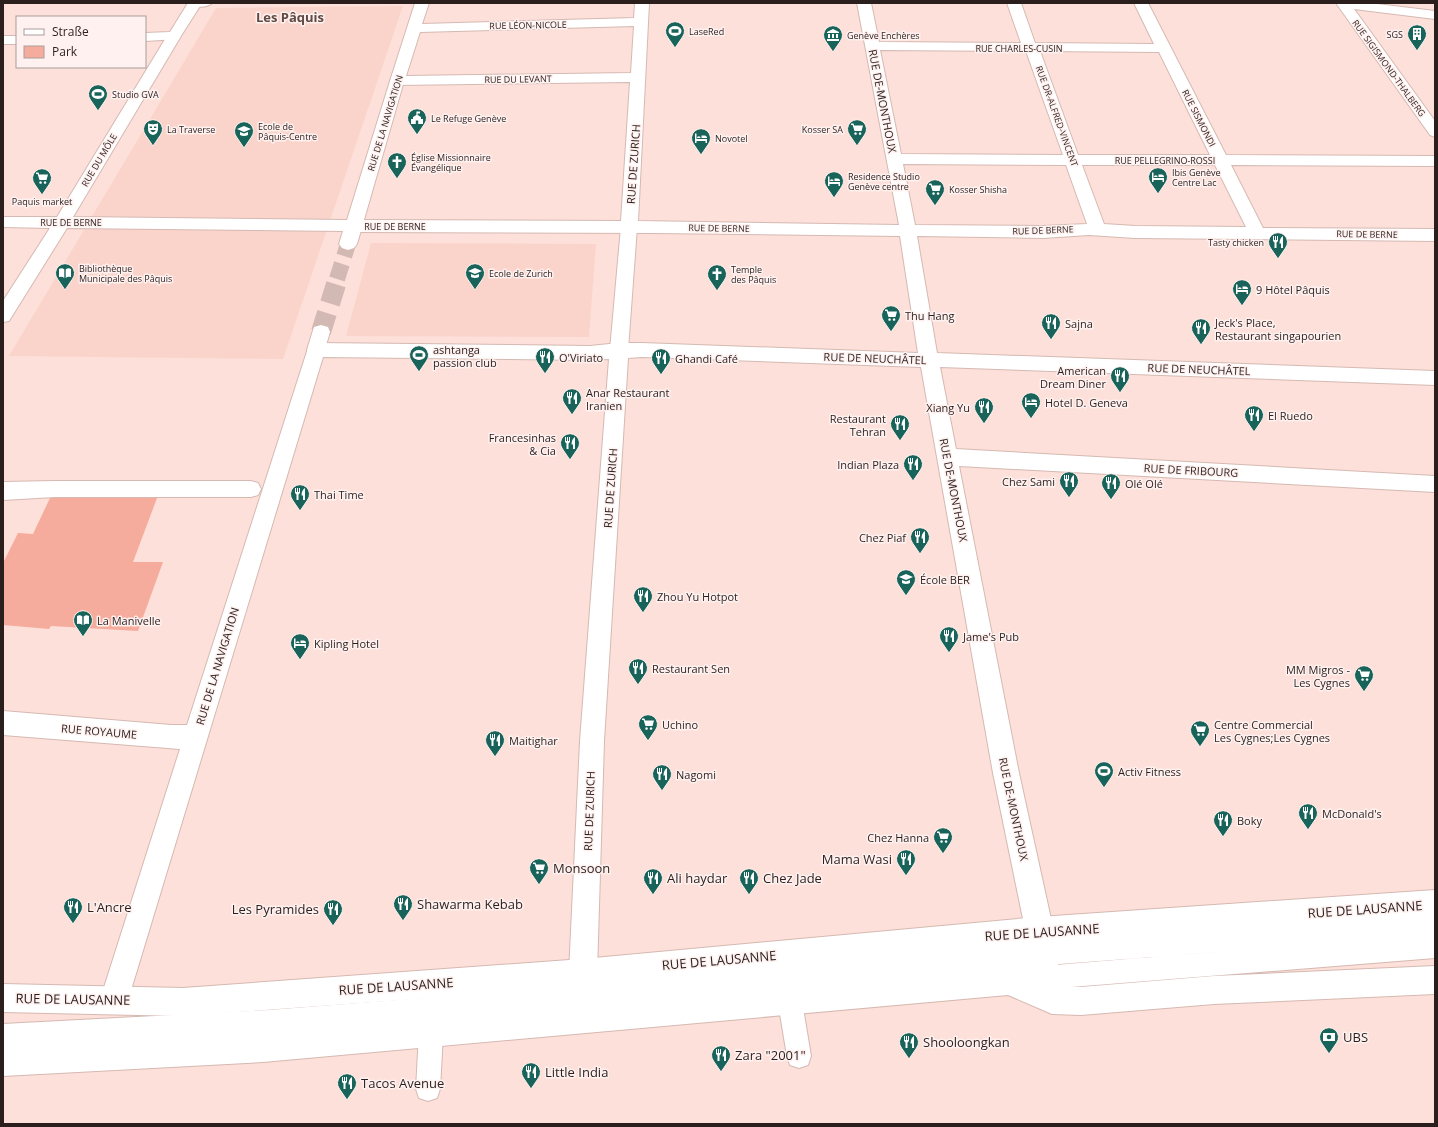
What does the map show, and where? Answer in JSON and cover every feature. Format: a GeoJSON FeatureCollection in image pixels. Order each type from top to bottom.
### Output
{"type":"FeatureCollection","features":[{"type":"Feature","properties":{"kind":"street","name":"RUE DU MÔLE"},"geometry":{"type":"LineString","coordinates":[[3,316],[195,3]]}},
{"type":"Feature","properties":{"kind":"street","name":"RUE DE LA NAVIGATION"},"geometry":{"type":"LineString","coordinates":[[348,244],[422,3]]}},
{"type":"Feature","properties":{"kind":"street","name":"RUE DE ZURICH"},"geometry":{"type":"LineString","coordinates":[[583,973],[592,741],[629,226],[642,3]]}},
{"type":"Feature","properties":{"kind":"street","name":"RUE DE-MONTHOUX"},"geometry":{"type":"LineString","coordinates":[[864,3],[908,230],[929,360],[1006,773],[1042,954]]}},
{"type":"Feature","properties":{"kind":"street","name":"RUE DR-ALFRED-VINCENT"},"geometry":{"type":"LineString","coordinates":[[1014,3],[1097,229]]}},
{"type":"Feature","properties":{"kind":"street","name":"RUE SISMONDI"},"geometry":{"type":"LineString","coordinates":[[1141,3],[1257,233]]}},
{"type":"Feature","properties":{"kind":"street"},"geometry":{"type":"LineString","coordinates":[[1343,4],[1435,15]]}},
{"type":"Feature","properties":{"kind":"street","name":"RUE SIGISMOND-THALBERG"},"geometry":{"type":"LineString","coordinates":[[1343,4],[1435,132]]}},
{"type":"Feature","properties":{"kind":"street","name":"RUE LÉON-NICOLE"},"geometry":{"type":"LineString","coordinates":[[414,28],[641,22]]}},
{"type":"Feature","properties":{"kind":"street"},"geometry":{"type":"LineString","coordinates":[[146,37],[174,36]]}},
{"type":"Feature","properties":{"kind":"street"},"geometry":{"type":"LineString","coordinates":[[3,40],[16,40]]}},
{"type":"Feature","properties":{"kind":"street","name":"RUE CHARLES-CUSIN"},"geometry":{"type":"LineString","coordinates":[[873,46],[1164,48]]}},
{"type":"Feature","properties":{"kind":"street","name":"RUE DU LEVANT"},"geometry":{"type":"LineString","coordinates":[[397,81],[638,76]]}},
{"type":"Feature","properties":{"kind":"street","name":"RUE PELLEGRINO-ROSSI"},"geometry":{"type":"LineString","coordinates":[[894,159],[1435,161]]}},
{"type":"Feature","properties":{"kind":"street","name":"RUE DE BERNE"},"geometry":{"type":"LineString","coordinates":[[3,222],[353,226],[629,226],[1043,232],[1097,229],[1135,232],[1435,234]]}},
{"type":"Feature","properties":{"kind":"street","name":"RUE DE LA NAVIGATION"},"geometry":{"type":"LineString","coordinates":[[114,1000],[319,341]]}},
{"type":"Feature","properties":{"kind":"street","name":"RUE DE NEUCHÂTEL"},"geometry":{"type":"LineString","coordinates":[[319,341],[590,353],[619,350],[1435,378]]}},
{"type":"Feature","properties":{"kind":"street","name":"RUE DE FRIBOURG"},"geometry":{"type":"LineString","coordinates":[[947,457],[1435,484]]}},
{"type":"Feature","properties":{"kind":"street"},"geometry":{"type":"LineString","coordinates":[[3,491],[55,488],[251,489]]}},
{"type":"Feature","properties":{"kind":"street","name":"RUE ROYAUME"},"geometry":{"type":"LineString","coordinates":[[3,723],[171,737],[195,737]]}},
{"type":"Feature","properties":{"kind":"street","name":"RUE DE LAUSANNE"},"geometry":{"type":"LineString","coordinates":[[3,998],[183,1002],[583,973],[1042,954],[1435,904]]}},
{"type":"Feature","properties":{"kind":"street"},"geometry":{"type":"LineString","coordinates":[[1008,981],[1042,954]]}},
{"type":"Feature","properties":{"kind":"street"},"geometry":{"type":"LineString","coordinates":[[3,1061],[256,1047],[790,1002],[1008,981],[1052,1000],[1081,1001],[1214,990],[1435,980]]}},
{"type":"Feature","properties":{"kind":"lane"},"geometry":{"type":"LineString","coordinates":[[195,3],[206,3]]}},
{"type":"Feature","properties":{"kind":"lane"},"geometry":{"type":"LineString","coordinates":[[3,1036],[269,1022],[533,1001],[1109,948],[1435,926]]}},
{"type":"Feature","properties":{"kind":"lane"},"geometry":{"type":"LineString","coordinates":[[1042,954],[1435,947]]}},
{"type":"Feature","properties":{"kind":"lane"},"geometry":{"type":"LineString","coordinates":[[790,1002],[798,1056]]}},
{"type":"Feature","properties":{"kind":"lane"},"geometry":{"type":"LineString","coordinates":[[428,1089],[431,1033]]}},
{"type":"Feature","properties":{"kind":"shaded area","name":"Ecole de Pâquis-Centre"},"geometry":{"type":"Polygon","coordinates":[[[403,6],[283,359],[9,356],[216,8],[403,6]]]}},
{"type":"Feature","properties":{"kind":"shaded area","name":"Ecole de Zurich"},"geometry":{"type":"Polygon","coordinates":[[[371,243],[596,244],[589,337],[346,336],[371,243]]]}},
{"type":"Feature","properties":{"kind":"green space"},"geometry":{"type":"Polygon","coordinates":[[[50,498],[157,498],[133,562],[163,562],[138,631],[51,626],[49,629],[3,625],[3,563],[18,533],[33,534],[50,498]]]}},
{"type":"Feature","properties":{"kind":"tunnel"},"geometry":{"type":"LineString","coordinates":[[337,279],[348,244]]}},
{"type":"Feature","properties":{"kind":"tunnel"},"geometry":{"type":"LineString","coordinates":[[321,332],[338,278]]}},
{"type":"Feature","properties":{"kind":"place","name":"LaseRed"},"geometry":{"type":"Point","coordinates":[675,48]}},
{"type":"Feature","properties":{"kind":"place","name":"SGS"},"geometry":{"type":"Point","coordinates":[1417,51]}},
{"type":"Feature","properties":{"kind":"place","name":"Genève Enchères"},"geometry":{"type":"Point","coordinates":[833,52]}},
{"type":"Feature","properties":{"kind":"place","name":"Studio GVA"},"geometry":{"type":"Point","coordinates":[98,111]}},
{"type":"Feature","properties":{"kind":"place","name":"Le Refuge Genève"},"geometry":{"type":"Point","coordinates":[417,135]}},
{"type":"Feature","properties":{"kind":"place","name":"La Traverse"},"geometry":{"type":"Point","coordinates":[153,146]}},
{"type":"Feature","properties":{"kind":"place","name":"Kosser SA"},"geometry":{"type":"Point","coordinates":[857,146]}},
{"type":"Feature","properties":{"kind":"place","name":"Ecole de Pâquis-Centre"},"geometry":{"type":"Point","coordinates":[244,148]}},
{"type":"Feature","properties":{"kind":"place","name":"Novotel"},"geometry":{"type":"Point","coordinates":[701,155]}},
{"type":"Feature","properties":{"kind":"place","name":"Église Missionnaire Évangélique"},"geometry":{"type":"Point","coordinates":[397,179]}},
{"type":"Feature","properties":{"kind":"place","name":"Ibis Genève Centre Lac"},"geometry":{"type":"Point","coordinates":[1158,194]}},
{"type":"Feature","properties":{"kind":"place","name":"Paquis market"},"geometry":{"type":"Point","coordinates":[42,195]}},
{"type":"Feature","properties":{"kind":"place","name":"Residence Studio Genève centre"},"geometry":{"type":"Point","coordinates":[834,198]}},
{"type":"Feature","properties":{"kind":"place","name":"Kosser Shisha"},"geometry":{"type":"Point","coordinates":[935,206]}},
{"type":"Feature","properties":{"kind":"place","name":"Tasty chicken"},"geometry":{"type":"Point","coordinates":[1278,259]}},
{"type":"Feature","properties":{"kind":"place","name":"Bibliothèque Municipale des Pâquis"},"geometry":{"type":"Point","coordinates":[65,290]}},
{"type":"Feature","properties":{"kind":"place","name":"Ecole de Zurich"},"geometry":{"type":"Point","coordinates":[475,290]}},
{"type":"Feature","properties":{"kind":"place","name":"Temple des Pâquis"},"geometry":{"type":"Point","coordinates":[717,291]}},
{"type":"Feature","properties":{"kind":"place","name":"9 Hôtel Pâquis"},"geometry":{"type":"Point","coordinates":[1242,306]}},
{"type":"Feature","properties":{"kind":"place","name":"Thu Hang"},"geometry":{"type":"Point","coordinates":[891,332]}},
{"type":"Feature","properties":{"kind":"place","name":"Sajna"},"geometry":{"type":"Point","coordinates":[1051,340]}},
{"type":"Feature","properties":{"kind":"place","name":"Jeck's Place, Restaurant singapourien"},"geometry":{"type":"Point","coordinates":[1201,345]}},
{"type":"Feature","properties":{"kind":"place","name":"ashtanga passion club"},"geometry":{"type":"Point","coordinates":[419,372]}},
{"type":"Feature","properties":{"kind":"place","name":"O'Viriato"},"geometry":{"type":"Point","coordinates":[545,374]}},
{"type":"Feature","properties":{"kind":"place","name":"Ghandi Café"},"geometry":{"type":"Point","coordinates":[661,375]}},
{"type":"Feature","properties":{"kind":"place","name":"American Dream Diner"},"geometry":{"type":"Point","coordinates":[1120,393]}},
{"type":"Feature","properties":{"kind":"place","name":"Anar Restaurant Iranien"},"geometry":{"type":"Point","coordinates":[572,415]}},
{"type":"Feature","properties":{"kind":"place","name":"Hotel D. Geneva"},"geometry":{"type":"Point","coordinates":[1031,419]}},
{"type":"Feature","properties":{"kind":"place","name":"Xiang Yu"},"geometry":{"type":"Point","coordinates":[984,424]}},
{"type":"Feature","properties":{"kind":"place","name":"El Ruedo"},"geometry":{"type":"Point","coordinates":[1254,432]}},
{"type":"Feature","properties":{"kind":"place","name":"Restaurant Tehran"},"geometry":{"type":"Point","coordinates":[900,441]}},
{"type":"Feature","properties":{"kind":"place","name":"Francesinhas & Cia"},"geometry":{"type":"Point","coordinates":[570,460]}},
{"type":"Feature","properties":{"kind":"place","name":"Indian Plaza"},"geometry":{"type":"Point","coordinates":[913,481]}},
{"type":"Feature","properties":{"kind":"place","name":"Chez Sami"},"geometry":{"type":"Point","coordinates":[1069,498]}},
{"type":"Feature","properties":{"kind":"place","name":"Olé Olé"},"geometry":{"type":"Point","coordinates":[1111,500]}},
{"type":"Feature","properties":{"kind":"place","name":"Thai Time"},"geometry":{"type":"Point","coordinates":[300,511]}},
{"type":"Feature","properties":{"kind":"place","name":"Chez Piaf"},"geometry":{"type":"Point","coordinates":[920,554]}},
{"type":"Feature","properties":{"kind":"place","name":"École BER"},"geometry":{"type":"Point","coordinates":[906,596]}},
{"type":"Feature","properties":{"kind":"place","name":"Zhou Yu Hotpot"},"geometry":{"type":"Point","coordinates":[643,613]}},
{"type":"Feature","properties":{"kind":"place","name":"La Manivelle"},"geometry":{"type":"Point","coordinates":[83,637]}},
{"type":"Feature","properties":{"kind":"place","name":"Jame's Pub"},"geometry":{"type":"Point","coordinates":[949,653]}},
{"type":"Feature","properties":{"kind":"place","name":"Kipling Hotel"},"geometry":{"type":"Point","coordinates":[300,660]}},
{"type":"Feature","properties":{"kind":"place","name":"Restaurant Sen"},"geometry":{"type":"Point","coordinates":[638,685]}},
{"type":"Feature","properties":{"kind":"place","name":"MM Migros - Les Cygnes"},"geometry":{"type":"Point","coordinates":[1364,692]}},
{"type":"Feature","properties":{"kind":"place","name":"Uchino"},"geometry":{"type":"Point","coordinates":[648,741]}},
{"type":"Feature","properties":{"kind":"place","name":"Centre Commercial Les Cygnes;Les Cygnes"},"geometry":{"type":"Point","coordinates":[1200,747]}},
{"type":"Feature","properties":{"kind":"place","name":"Maitighar"},"geometry":{"type":"Point","coordinates":[495,757]}},
{"type":"Feature","properties":{"kind":"place","name":"Activ Fitness"},"geometry":{"type":"Point","coordinates":[1104,788]}},
{"type":"Feature","properties":{"kind":"place","name":"Nagomi"},"geometry":{"type":"Point","coordinates":[662,791]}},
{"type":"Feature","properties":{"kind":"place","name":"McDonald's"},"geometry":{"type":"Point","coordinates":[1308,830]}},
{"type":"Feature","properties":{"kind":"place","name":"Boky"},"geometry":{"type":"Point","coordinates":[1223,837]}},
{"type":"Feature","properties":{"kind":"place","name":"Chez Hanna"},"geometry":{"type":"Point","coordinates":[943,854]}},
{"type":"Feature","properties":{"kind":"place","name":"Mama Wasi"},"geometry":{"type":"Point","coordinates":[906,876]}},
{"type":"Feature","properties":{"kind":"place","name":"Monsoon"},"geometry":{"type":"Point","coordinates":[539,885]}},
{"type":"Feature","properties":{"kind":"place","name":"Ali haydar"},"geometry":{"type":"Point","coordinates":[653,895]}},
{"type":"Feature","properties":{"kind":"place","name":"Chez Jade"},"geometry":{"type":"Point","coordinates":[749,895]}},
{"type":"Feature","properties":{"kind":"place","name":"Shawarma Kebab"},"geometry":{"type":"Point","coordinates":[403,921]}},
{"type":"Feature","properties":{"kind":"place","name":"L'Ancre"},"geometry":{"type":"Point","coordinates":[73,924]}},
{"type":"Feature","properties":{"kind":"place","name":"Les Pyramides"},"geometry":{"type":"Point","coordinates":[333,926]}},
{"type":"Feature","properties":{"kind":"place","name":"UBS"},"geometry":{"type":"Point","coordinates":[1329,1054]}},
{"type":"Feature","properties":{"kind":"place","name":"Shooloongkan"},"geometry":{"type":"Point","coordinates":[909,1059]}},
{"type":"Feature","properties":{"kind":"place","name":"Zara \"2001\""},"geometry":{"type":"Point","coordinates":[721,1072]}},
{"type":"Feature","properties":{"kind":"place","name":"Little India"},"geometry":{"type":"Point","coordinates":[531,1089]}},
{"type":"Feature","properties":{"kind":"place","name":"Tacos Avenue"},"geometry":{"type":"Point","coordinates":[347,1100]}},
{"type":"Feature","properties":{"kind":"district","name":"Les Pâquis"},"geometry":{"type":"Point","coordinates":[290,17]}}]}
